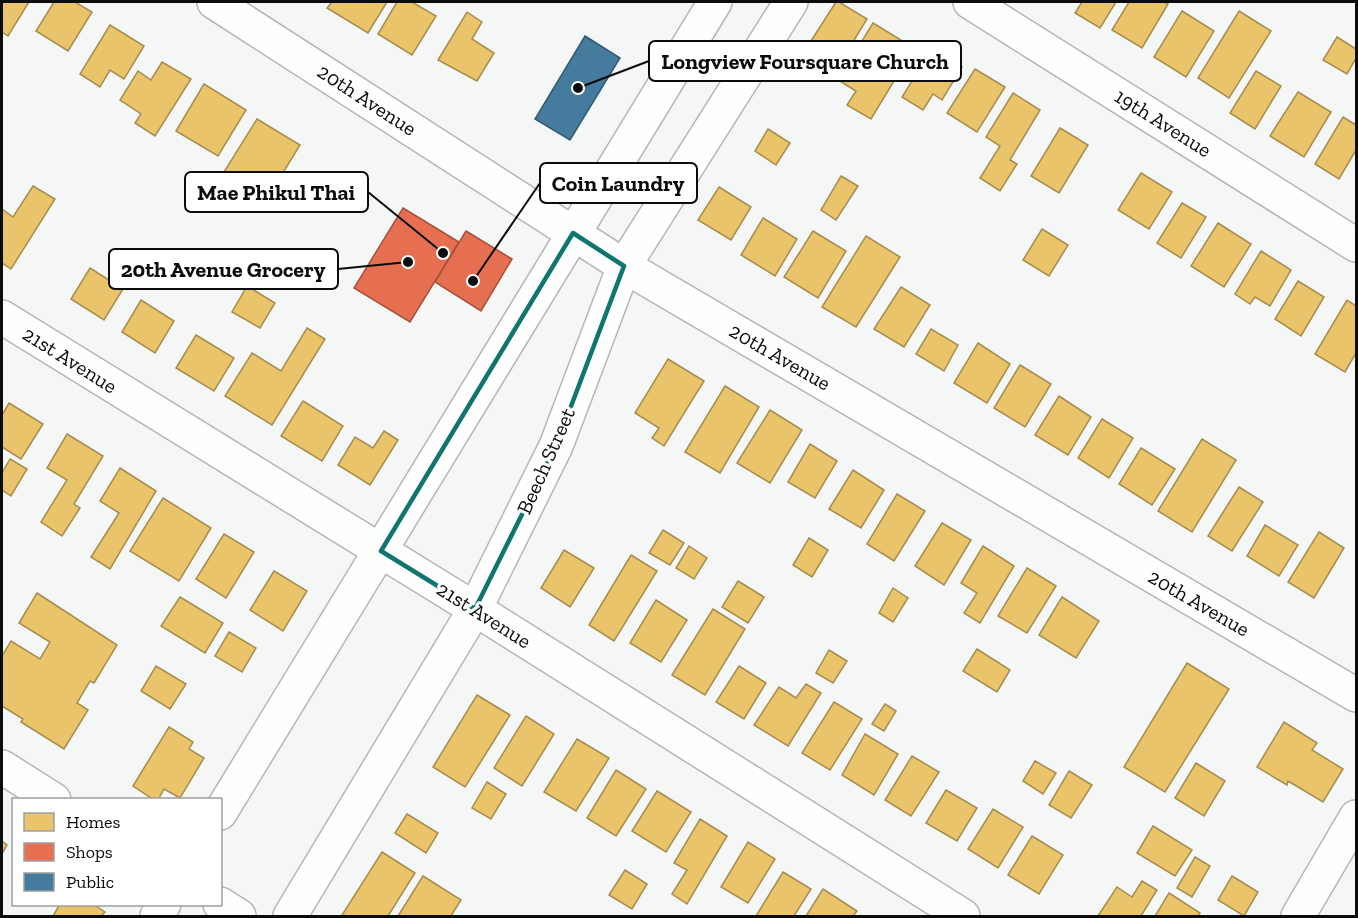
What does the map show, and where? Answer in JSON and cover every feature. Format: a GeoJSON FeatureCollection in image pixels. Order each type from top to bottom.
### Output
{"type":"FeatureCollection","features":[{"type":"Feature","properties":{"kind":"street","name":"20th Avenue"},"geometry":{"type":"LineString","coordinates":[[214,2],[624,267],[1356,695]]}},
{"type":"Feature","properties":{"kind":"street"},"geometry":{"type":"LineString","coordinates":[[222,810],[715,2]]}},
{"type":"Feature","properties":{"kind":"street","name":"Beech Street"},"geometry":{"type":"LineString","coordinates":[[290,916],[475,609],[556,446],[624,267],[791,2]]}},
{"type":"Feature","properties":{"kind":"street","name":"19th Avenue"},"geometry":{"type":"LineString","coordinates":[[970,2],[1356,245]]}},
{"type":"Feature","properties":{"kind":"street","name":"21st Avenue"},"geometry":{"type":"LineString","coordinates":[[2,317],[475,609],[963,916]]}},
{"type":"Feature","properties":{"kind":"street"},"geometry":{"type":"LineString","coordinates":[[2,767],[51,798]]}},
{"type":"Feature","properties":{"kind":"street"},"geometry":{"type":"LineString","coordinates":[[1298,916],[1356,817]]}},
{"type":"Feature","properties":{"kind":"street"},"geometry":{"type":"LineString","coordinates":[[222,905],[239,916]]}},
{"type":"Feature","properties":{"kind":"highlighted area"},"geometry":{"type":"Polygon","coordinates":[[[573,233],[624,266],[556,446],[475,609],[381,551],[573,233]]]}},
{"type":"Feature","properties":{"kind":"building: Homes"},"geometry":{"type":"Polygon","coordinates":[[[2,2],[29,2],[8,36],[2,32],[2,2]]]}},
{"type":"Feature","properties":{"kind":"building: Homes"},"geometry":{"type":"Polygon","coordinates":[[[54,2],[75,2],[92,12],[68,51],[36,31],[54,2]]]}},
{"type":"Feature","properties":{"kind":"building: Homes"},"geometry":{"type":"Polygon","coordinates":[[[332,2],[387,2],[368,33],[327,8],[332,2]]]}},
{"type":"Feature","properties":{"kind":"building: Homes"},"geometry":{"type":"Polygon","coordinates":[[[397,2],[412,2],[436,16],[412,55],[378,34],[397,2]]]}},
{"type":"Feature","properties":{"kind":"building: Homes"},"geometry":{"type":"Polygon","coordinates":[[[836,2],[867,19],[831,78],[800,58],[836,2]]]}},
{"type":"Feature","properties":{"kind":"building: Homes"},"geometry":{"type":"Polygon","coordinates":[[[1082,2],[1116,2],[1100,28],[1075,13],[1082,2]]]}},
{"type":"Feature","properties":{"kind":"building: Homes"},"geometry":{"type":"Polygon","coordinates":[[[1129,2],[1168,4],[1142,48],[1112,30],[1129,2]]]}},
{"type":"Feature","properties":{"kind":"building: Homes"},"geometry":{"type":"Polygon","coordinates":[[[1182,11],[1214,31],[1186,77],[1154,57],[1182,11]]]}},
{"type":"Feature","properties":{"kind":"building: Homes"},"geometry":{"type":"Polygon","coordinates":[[[1239,11],[1271,31],[1229,98],[1198,78],[1239,11]]]}},
{"type":"Feature","properties":{"kind":"building: Homes"},"geometry":{"type":"Polygon","coordinates":[[[467,12],[482,22],[472,39],[494,53],[477,81],[438,60],[467,12]]]}},
{"type":"Feature","properties":{"kind":"building: Homes"},"geometry":{"type":"Polygon","coordinates":[[[873,23],[914,48],[871,119],[847,105],[856,91],[838,80],[873,23]]]}},
{"type":"Feature","properties":{"kind":"building: Homes"},"geometry":{"type":"Polygon","coordinates":[[[110,25],[144,46],[124,79],[110,70],[100,87],[80,74],[110,25]]]}},
{"type":"Feature","properties":{"kind":"building: Homes"},"geometry":{"type":"Polygon","coordinates":[[[1337,37],[1356,49],[1356,58],[1347,74],[1323,60],[1337,37]]]}},
{"type":"Feature","properties":{"kind":"building: Homes"},"geometry":{"type":"Polygon","coordinates":[[[932,49],[962,67],[942,100],[933,94],[923,110],[902,97],[932,49]]]}},
{"type":"Feature","properties":{"kind":"building: Homes"},"geometry":{"type":"Polygon","coordinates":[[[162,62],[191,79],[155,136],[135,123],[141,114],[120,100],[138,71],[151,80],[162,62]]]}},
{"type":"Feature","properties":{"kind":"building: Homes"},"geometry":{"type":"Polygon","coordinates":[[[975,69],[1005,87],[977,132],[947,113],[975,69]]]}},
{"type":"Feature","properties":{"kind":"building: Homes"},"geometry":{"type":"Polygon","coordinates":[[[1256,71],[1281,86],[1255,129],[1230,113],[1256,71]]]}},
{"type":"Feature","properties":{"kind":"building: Homes"},"geometry":{"type":"Polygon","coordinates":[[[204,84],[246,110],[218,156],[176,131],[204,84]]]}},
{"type":"Feature","properties":{"kind":"building: Homes"},"geometry":{"type":"Polygon","coordinates":[[[1298,92],[1331,112],[1304,157],[1270,136],[1298,92]]]}},
{"type":"Feature","properties":{"kind":"building: Homes"},"geometry":{"type":"Polygon","coordinates":[[[1013,93],[1040,110],[1010,160],[1017,164],[1000,191],[980,178],[1000,146],[986,137],[1013,93]]]}},
{"type":"Feature","properties":{"kind":"building: Homes"},"geometry":{"type":"Polygon","coordinates":[[[1343,117],[1356,125],[1356,150],[1339,179],[1315,164],[1343,117]]]}},
{"type":"Feature","properties":{"kind":"building: Homes"},"geometry":{"type":"Polygon","coordinates":[[[257,119],[300,145],[278,181],[264,172],[243,206],[214,188],[257,119]]]}},
{"type":"Feature","properties":{"kind":"building: Homes"},"geometry":{"type":"Polygon","coordinates":[[[1060,128],[1088,145],[1059,193],[1031,176],[1060,128]]]}},
{"type":"Feature","properties":{"kind":"building: Homes"},"geometry":{"type":"Polygon","coordinates":[[[768,129],[790,143],[776,165],[755,151],[768,129]]]}},
{"type":"Feature","properties":{"kind":"building: Homes"},"geometry":{"type":"Polygon","coordinates":[[[1141,173],[1172,192],[1149,229],[1118,210],[1141,173]]]}},
{"type":"Feature","properties":{"kind":"building: Homes"},"geometry":{"type":"Polygon","coordinates":[[[841,176],[858,186],[836,220],[821,210],[841,176]]]}},
{"type":"Feature","properties":{"kind":"building: Homes"},"geometry":{"type":"Polygon","coordinates":[[[33,186],[55,199],[11,269],[2,263],[2,209],[13,217],[33,186]]]}},
{"type":"Feature","properties":{"kind":"building: Homes"},"geometry":{"type":"Polygon","coordinates":[[[719,187],[751,207],[731,240],[698,220],[719,187]]]}},
{"type":"Feature","properties":{"kind":"building: Homes"},"geometry":{"type":"Polygon","coordinates":[[[1182,203],[1206,217],[1181,258],[1157,243],[1182,203]]]}},
{"type":"Feature","properties":{"kind":"building: Homes"},"geometry":{"type":"Polygon","coordinates":[[[763,218],[797,239],[775,276],[741,255],[763,218]]]}},
{"type":"Feature","properties":{"kind":"building: Homes"},"geometry":{"type":"Polygon","coordinates":[[[1218,223],[1251,244],[1224,287],[1191,266],[1218,223]]]}},
{"type":"Feature","properties":{"kind":"building: Homes"},"geometry":{"type":"Polygon","coordinates":[[[1042,229],[1068,245],[1049,276],[1023,260],[1042,229]]]}},
{"type":"Feature","properties":{"kind":"building: Homes"},"geometry":{"type":"Polygon","coordinates":[[[813,231],[846,251],[818,298],[784,277],[813,231]]]}},
{"type":"Feature","properties":{"kind":"building: Homes"},"geometry":{"type":"Polygon","coordinates":[[[866,236],[900,257],[856,327],[822,307],[866,236]]]}},
{"type":"Feature","properties":{"kind":"building: Homes"},"geometry":{"type":"Polygon","coordinates":[[[1261,251],[1291,270],[1270,306],[1255,297],[1250,304],[1235,294],[1261,251]]]}},
{"type":"Feature","properties":{"kind":"building: Homes"},"geometry":{"type":"Polygon","coordinates":[[[90,268],[123,289],[104,320],[71,299],[90,268]]]}},
{"type":"Feature","properties":{"kind":"building: Homes"},"geometry":{"type":"Polygon","coordinates":[[[1298,281],[1324,297],[1301,336],[1275,319],[1298,281]]]}},
{"type":"Feature","properties":{"kind":"building: Homes"},"geometry":{"type":"Polygon","coordinates":[[[247,286],[275,303],[260,328],[232,312],[247,286]]]}},
{"type":"Feature","properties":{"kind":"building: Homes"},"geometry":{"type":"Polygon","coordinates":[[[901,287],[930,305],[904,347],[874,329],[901,287]]]}},
{"type":"Feature","properties":{"kind":"building: Homes"},"geometry":{"type":"Polygon","coordinates":[[[141,300],[174,321],[155,353],[122,332],[141,300]]]}},
{"type":"Feature","properties":{"kind":"building: Homes"},"geometry":{"type":"Polygon","coordinates":[[[1347,300],[1356,306],[1356,353],[1345,372],[1315,354],[1347,300]]]}},
{"type":"Feature","properties":{"kind":"building: Homes"},"geometry":{"type":"Polygon","coordinates":[[[307,328],[325,339],[272,425],[225,396],[252,353],[281,371],[307,328]]]}},
{"type":"Feature","properties":{"kind":"building: Homes"},"geometry":{"type":"Polygon","coordinates":[[[931,329],[958,345],[944,371],[916,354],[931,329]]]}},
{"type":"Feature","properties":{"kind":"building: Homes"},"geometry":{"type":"Polygon","coordinates":[[[196,335],[234,358],[214,391],[176,368],[196,335]]]}},
{"type":"Feature","properties":{"kind":"building: Homes"},"geometry":{"type":"Polygon","coordinates":[[[978,343],[1010,364],[987,403],[954,383],[978,343]]]}},
{"type":"Feature","properties":{"kind":"building: Homes"},"geometry":{"type":"Polygon","coordinates":[[[668,359],[704,381],[664,446],[652,438],[659,428],[635,413],[668,359]]]}},
{"type":"Feature","properties":{"kind":"building: Homes"},"geometry":{"type":"Polygon","coordinates":[[[1020,365],[1051,384],[1025,427],[994,408],[1020,365]]]}},
{"type":"Feature","properties":{"kind":"building: Homes"},"geometry":{"type":"Polygon","coordinates":[[[725,386],[759,407],[720,473],[685,452],[725,386]]]}},
{"type":"Feature","properties":{"kind":"building: Homes"},"geometry":{"type":"Polygon","coordinates":[[[1059,396],[1091,417],[1068,455],[1035,435],[1059,396]]]}},
{"type":"Feature","properties":{"kind":"building: Homes"},"geometry":{"type":"Polygon","coordinates":[[[303,401],[343,426],[322,461],[281,436],[303,401]]]}},
{"type":"Feature","properties":{"kind":"building: Homes"},"geometry":{"type":"Polygon","coordinates":[[[9,403],[43,424],[21,459],[2,447],[2,415],[9,403]]]}},
{"type":"Feature","properties":{"kind":"building: Homes"},"geometry":{"type":"Polygon","coordinates":[[[770,410],[802,430],[770,483],[737,463],[770,410]]]}},
{"type":"Feature","properties":{"kind":"building: Homes"},"geometry":{"type":"Polygon","coordinates":[[[1102,419],[1133,438],[1109,478],[1078,458],[1102,419]]]}},
{"type":"Feature","properties":{"kind":"building: Homes"},"geometry":{"type":"Polygon","coordinates":[[[384,431],[398,440],[370,485],[338,465],[355,437],[373,448],[384,431]]]}},
{"type":"Feature","properties":{"kind":"building: Homes"},"geometry":{"type":"Polygon","coordinates":[[[67,434],[103,456],[74,504],[80,508],[62,536],[41,522],[67,480],[47,468],[67,434]]]}},
{"type":"Feature","properties":{"kind":"building: Homes"},"geometry":{"type":"Polygon","coordinates":[[[1202,439],[1236,460],[1192,532],[1158,511],[1202,439]]]}},
{"type":"Feature","properties":{"kind":"building: Homes"},"geometry":{"type":"Polygon","coordinates":[[[810,444],[837,461],[815,498],[788,482],[810,444]]]}},
{"type":"Feature","properties":{"kind":"building: Homes"},"geometry":{"type":"Polygon","coordinates":[[[1141,448],[1175,469],[1152,505],[1119,484],[1141,448]]]}},
{"type":"Feature","properties":{"kind":"building: Homes"},"geometry":{"type":"Polygon","coordinates":[[[10,459],[27,469],[11,496],[2,490],[2,473],[10,459]]]}},
{"type":"Feature","properties":{"kind":"building: Homes"},"geometry":{"type":"Polygon","coordinates":[[[120,468],[156,491],[110,569],[91,557],[119,513],[100,501],[120,468]]]}},
{"type":"Feature","properties":{"kind":"building: Homes"},"geometry":{"type":"Polygon","coordinates":[[[853,470],[884,490],[861,528],[829,509],[853,470]]]}},
{"type":"Feature","properties":{"kind":"building: Homes"},"geometry":{"type":"Polygon","coordinates":[[[1239,487],[1263,502],[1232,551],[1208,536],[1239,487]]]}},
{"type":"Feature","properties":{"kind":"building: Homes"},"geometry":{"type":"Polygon","coordinates":[[[897,494],[925,511],[894,561],[867,544],[897,494]]]}},
{"type":"Feature","properties":{"kind":"building: Homes"},"geometry":{"type":"Polygon","coordinates":[[[163,498],[211,528],[179,581],[130,551],[163,498]]]}},
{"type":"Feature","properties":{"kind":"building: Homes"},"geometry":{"type":"Polygon","coordinates":[[[942,523],[971,540],[944,585],[915,566],[942,523]]]}},
{"type":"Feature","properties":{"kind":"building: Homes"},"geometry":{"type":"Polygon","coordinates":[[[1265,525],[1298,545],[1279,576],[1247,556],[1265,525]]]}},
{"type":"Feature","properties":{"kind":"building: Homes"},"geometry":{"type":"Polygon","coordinates":[[[663,530],[684,543],[670,565],[649,553],[663,530]]]}},
{"type":"Feature","properties":{"kind":"building: Homes"},"geometry":{"type":"Polygon","coordinates":[[[1319,532],[1344,548],[1314,598],[1288,582],[1319,532]]]}},
{"type":"Feature","properties":{"kind":"building: Homes"},"geometry":{"type":"Polygon","coordinates":[[[224,534],[254,552],[226,598],[196,579],[224,534]]]}},
{"type":"Feature","properties":{"kind":"building: Homes"},"geometry":{"type":"Polygon","coordinates":[[[809,538],[828,550],[812,577],[793,565],[809,538]]]}},
{"type":"Feature","properties":{"kind":"building: Homes"},"geometry":{"type":"Polygon","coordinates":[[[689,546],[707,558],[694,579],[676,568],[689,546]]]}},
{"type":"Feature","properties":{"kind":"building: Homes"},"geometry":{"type":"Polygon","coordinates":[[[983,546],[1014,566],[980,623],[964,613],[977,593],[961,583],[983,546]]]}},
{"type":"Feature","properties":{"kind":"building: Homes"},"geometry":{"type":"Polygon","coordinates":[[[564,550],[594,568],[570,607],[541,588],[564,550]]]}},
{"type":"Feature","properties":{"kind":"building: Homes"},"geometry":{"type":"Polygon","coordinates":[[[631,555],[657,571],[614,641],[589,625],[631,555]]]}},
{"type":"Feature","properties":{"kind":"building: Homes"},"geometry":{"type":"Polygon","coordinates":[[[1027,568],[1056,586],[1027,633],[998,616],[1027,568]]]}},
{"type":"Feature","properties":{"kind":"building: Homes"},"geometry":{"type":"Polygon","coordinates":[[[274,571],[307,591],[283,631],[250,610],[274,571]]]}},
{"type":"Feature","properties":{"kind":"building: Homes"},"geometry":{"type":"Polygon","coordinates":[[[738,581],[764,597],[748,623],[722,607],[738,581]]]}},
{"type":"Feature","properties":{"kind":"building: Homes"},"geometry":{"type":"Polygon","coordinates":[[[893,588],[908,598],[893,622],[879,613],[893,588]]]}},
{"type":"Feature","properties":{"kind":"building: Homes"},"geometry":{"type":"Polygon","coordinates":[[[37,593],[117,645],[94,683],[90,681],[77,703],[88,710],[64,749],[21,722],[23,719],[2,706],[2,656],[11,641],[40,659],[50,642],[19,623],[37,593]]]}},
{"type":"Feature","properties":{"kind":"building: Homes"},"geometry":{"type":"Polygon","coordinates":[[[180,597],[223,623],[205,653],[161,626],[180,597]]]}},
{"type":"Feature","properties":{"kind":"building: Homes"},"geometry":{"type":"Polygon","coordinates":[[[1062,597],[1099,621],[1076,658],[1039,635],[1062,597]]]}},
{"type":"Feature","properties":{"kind":"building: Homes"},"geometry":{"type":"Polygon","coordinates":[[[656,600],[687,620],[661,662],[630,643],[656,600]]]}},
{"type":"Feature","properties":{"kind":"building: Homes"},"geometry":{"type":"Polygon","coordinates":[[[713,609],[745,629],[705,695],[672,675],[713,609]]]}},
{"type":"Feature","properties":{"kind":"building: Homes"},"geometry":{"type":"Polygon","coordinates":[[[229,632],[256,648],[242,672],[215,656],[229,632]]]}},
{"type":"Feature","properties":{"kind":"building: Homes"},"geometry":{"type":"Polygon","coordinates":[[[977,649],[1010,670],[997,692],[963,671],[977,649]]]}},
{"type":"Feature","properties":{"kind":"building: Homes"},"geometry":{"type":"Polygon","coordinates":[[[829,650],[847,661],[833,683],[816,673],[829,650]]]}},
{"type":"Feature","properties":{"kind":"building: Homes"},"geometry":{"type":"Polygon","coordinates":[[[1187,663],[1229,689],[1165,792],[1124,767],[1187,663]]]}},
{"type":"Feature","properties":{"kind":"building: Homes"},"geometry":{"type":"Polygon","coordinates":[[[156,666],[186,684],[170,709],[141,691],[156,666]]]}},
{"type":"Feature","properties":{"kind":"building: Homes"},"geometry":{"type":"Polygon","coordinates":[[[739,666],[766,683],[744,719],[716,702],[739,666]]]}},
{"type":"Feature","properties":{"kind":"building: Homes"},"geometry":{"type":"Polygon","coordinates":[[[806,684],[821,693],[788,746],[754,725],[779,687],[796,698],[806,684]]]}},
{"type":"Feature","properties":{"kind":"building: Homes"},"geometry":{"type":"Polygon","coordinates":[[[477,695],[510,715],[465,787],[433,767],[477,695]]]}},
{"type":"Feature","properties":{"kind":"building: Homes"},"geometry":{"type":"Polygon","coordinates":[[[834,702],[862,719],[830,770],[802,753],[834,702]]]}},
{"type":"Feature","properties":{"kind":"building: Homes"},"geometry":{"type":"Polygon","coordinates":[[[885,704],[896,711],[884,731],[872,724],[885,704]]]}},
{"type":"Feature","properties":{"kind":"building: Homes"},"geometry":{"type":"Polygon","coordinates":[[[526,716],[554,734],[522,786],[494,768],[526,716]]]}},
{"type":"Feature","properties":{"kind":"building: Homes"},"geometry":{"type":"Polygon","coordinates":[[[1284,722],[1317,743],[1312,750],[1343,769],[1323,802],[1288,781],[1287,785],[1257,767],[1284,722]]]}},
{"type":"Feature","properties":{"kind":"building: Homes"},"geometry":{"type":"Polygon","coordinates":[[[169,727],[193,742],[189,749],[204,758],[180,798],[164,789],[159,798],[151,798],[133,786],[169,727]]]}},
{"type":"Feature","properties":{"kind":"building: Homes"},"geometry":{"type":"Polygon","coordinates":[[[865,734],[898,754],[874,795],[842,775],[865,734]]]}},
{"type":"Feature","properties":{"kind":"building: Homes"},"geometry":{"type":"Polygon","coordinates":[[[577,739],[609,758],[576,811],[544,792],[577,739]]]}},
{"type":"Feature","properties":{"kind":"building: Homes"},"geometry":{"type":"Polygon","coordinates":[[[912,756],[939,772],[911,816],[885,800],[912,756]]]}},
{"type":"Feature","properties":{"kind":"building: Homes"},"geometry":{"type":"Polygon","coordinates":[[[1035,761],[1056,773],[1043,794],[1023,781],[1035,761]]]}},
{"type":"Feature","properties":{"kind":"building: Homes"},"geometry":{"type":"Polygon","coordinates":[[[1196,763],[1225,781],[1204,816],[1175,798],[1196,763]]]}},
{"type":"Feature","properties":{"kind":"building: Homes"},"geometry":{"type":"Polygon","coordinates":[[[616,770],[646,789],[616,836],[587,818],[616,770]]]}},
{"type":"Feature","properties":{"kind":"building: Homes"},"geometry":{"type":"Polygon","coordinates":[[[1069,771],[1092,785],[1071,818],[1049,805],[1069,771]]]}},
{"type":"Feature","properties":{"kind":"building: Homes"},"geometry":{"type":"Polygon","coordinates":[[[487,782],[506,794],[491,819],[472,808],[487,782]]]}},
{"type":"Feature","properties":{"kind":"building: Homes"},"geometry":{"type":"Polygon","coordinates":[[[946,790],[977,808],[957,841],[926,823],[946,790]]]}},
{"type":"Feature","properties":{"kind":"building: Homes"},"geometry":{"type":"Polygon","coordinates":[[[657,791],[691,812],[666,852],[632,831],[657,791]]]}},
{"type":"Feature","properties":{"kind":"building: Homes"},"geometry":{"type":"Polygon","coordinates":[[[993,809],[1023,827],[998,868],[968,849],[993,809]]]}},
{"type":"Feature","properties":{"kind":"building: Homes"},"geometry":{"type":"Polygon","coordinates":[[[407,814],[438,833],[426,853],[395,833],[407,814]]]}},
{"type":"Feature","properties":{"kind":"building: Homes"},"geometry":{"type":"Polygon","coordinates":[[[700,819],[727,836],[687,904],[672,894],[687,870],[674,863],[700,819]]]}},
{"type":"Feature","properties":{"kind":"building: Homes"},"geometry":{"type":"Polygon","coordinates":[[[1153,826],[1192,850],[1175,876],[1137,853],[1153,826]]]}},
{"type":"Feature","properties":{"kind":"building: Homes"},"geometry":{"type":"Polygon","coordinates":[[[1032,836],[1063,855],[1039,894],[1008,875],[1032,836]]]}},
{"type":"Feature","properties":{"kind":"building: Homes"},"geometry":{"type":"Polygon","coordinates":[[[2,841],[7,845],[2,854],[2,841]]]}},
{"type":"Feature","properties":{"kind":"building: Homes"},"geometry":{"type":"Polygon","coordinates":[[[748,842],[775,859],[748,903],[721,887],[748,842]]]}},
{"type":"Feature","properties":{"kind":"building: Homes"},"geometry":{"type":"Polygon","coordinates":[[[382,852],[415,873],[388,916],[342,915],[382,852]]]}},
{"type":"Feature","properties":{"kind":"building: Homes"},"geometry":{"type":"Polygon","coordinates":[[[1195,857],[1210,866],[1192,897],[1177,888],[1195,857]]]}},
{"type":"Feature","properties":{"kind":"building: Homes"},"geometry":{"type":"Polygon","coordinates":[[[625,870],[647,884],[632,909],[609,895],[625,870]]]}},
{"type":"Feature","properties":{"kind":"building: Homes"},"geometry":{"type":"Polygon","coordinates":[[[783,872],[811,889],[794,916],[756,916],[783,872]]]}},
{"type":"Feature","properties":{"kind":"building: Homes"},"geometry":{"type":"Polygon","coordinates":[[[423,876],[461,900],[451,916],[398,916],[423,876]]]}},
{"type":"Feature","properties":{"kind":"building: Homes"},"geometry":{"type":"Polygon","coordinates":[[[1232,876],[1258,892],[1244,916],[1218,900],[1232,876]]]}},
{"type":"Feature","properties":{"kind":"building: Homes"},"geometry":{"type":"Polygon","coordinates":[[[1142,881],[1157,890],[1141,916],[1098,916],[1117,887],[1132,897],[1142,881]]]}},
{"type":"Feature","properties":{"kind":"building: Homes"},"geometry":{"type":"Polygon","coordinates":[[[823,889],[857,911],[853,916],[806,916],[823,889]]]}},
{"type":"Feature","properties":{"kind":"building: Homes"},"geometry":{"type":"Polygon","coordinates":[[[1169,893],[1200,913],[1198,916],[1155,916],[1169,893]]]}},
{"type":"Feature","properties":{"kind":"building: Homes"},"geometry":{"type":"Polygon","coordinates":[[[59,906],[96,906],[105,912],[101,916],[53,916],[59,906]]]}},
{"type":"Feature","properties":{"kind":"building: Shops"},"geometry":{"type":"Polygon","coordinates":[[[403,208],[459,242],[410,322],[354,288],[403,208]]]}},
{"type":"Feature","properties":{"kind":"building: Shops"},"geometry":{"type":"Polygon","coordinates":[[[466,231],[512,259],[481,311],[435,282],[466,231]]]}},
{"type":"Feature","properties":{"kind":"building: Public"},"geometry":{"type":"Polygon","coordinates":[[[585,36],[620,58],[570,140],[535,119],[585,36]]]}},
{"type":"Feature","properties":{"kind":"place","name":"Longview Foursquare Church"},"geometry":{"type":"Point","coordinates":[578,88]}},
{"type":"Feature","properties":{"kind":"place","name":"Mae Phikul Thai"},"geometry":{"type":"Point","coordinates":[443,253]}},
{"type":"Feature","properties":{"kind":"place","name":"20th Avenue Grocery"},"geometry":{"type":"Point","coordinates":[408,262]}},
{"type":"Feature","properties":{"kind":"place","name":"Coin Laundry"},"geometry":{"type":"Point","coordinates":[473,281]}}]}
